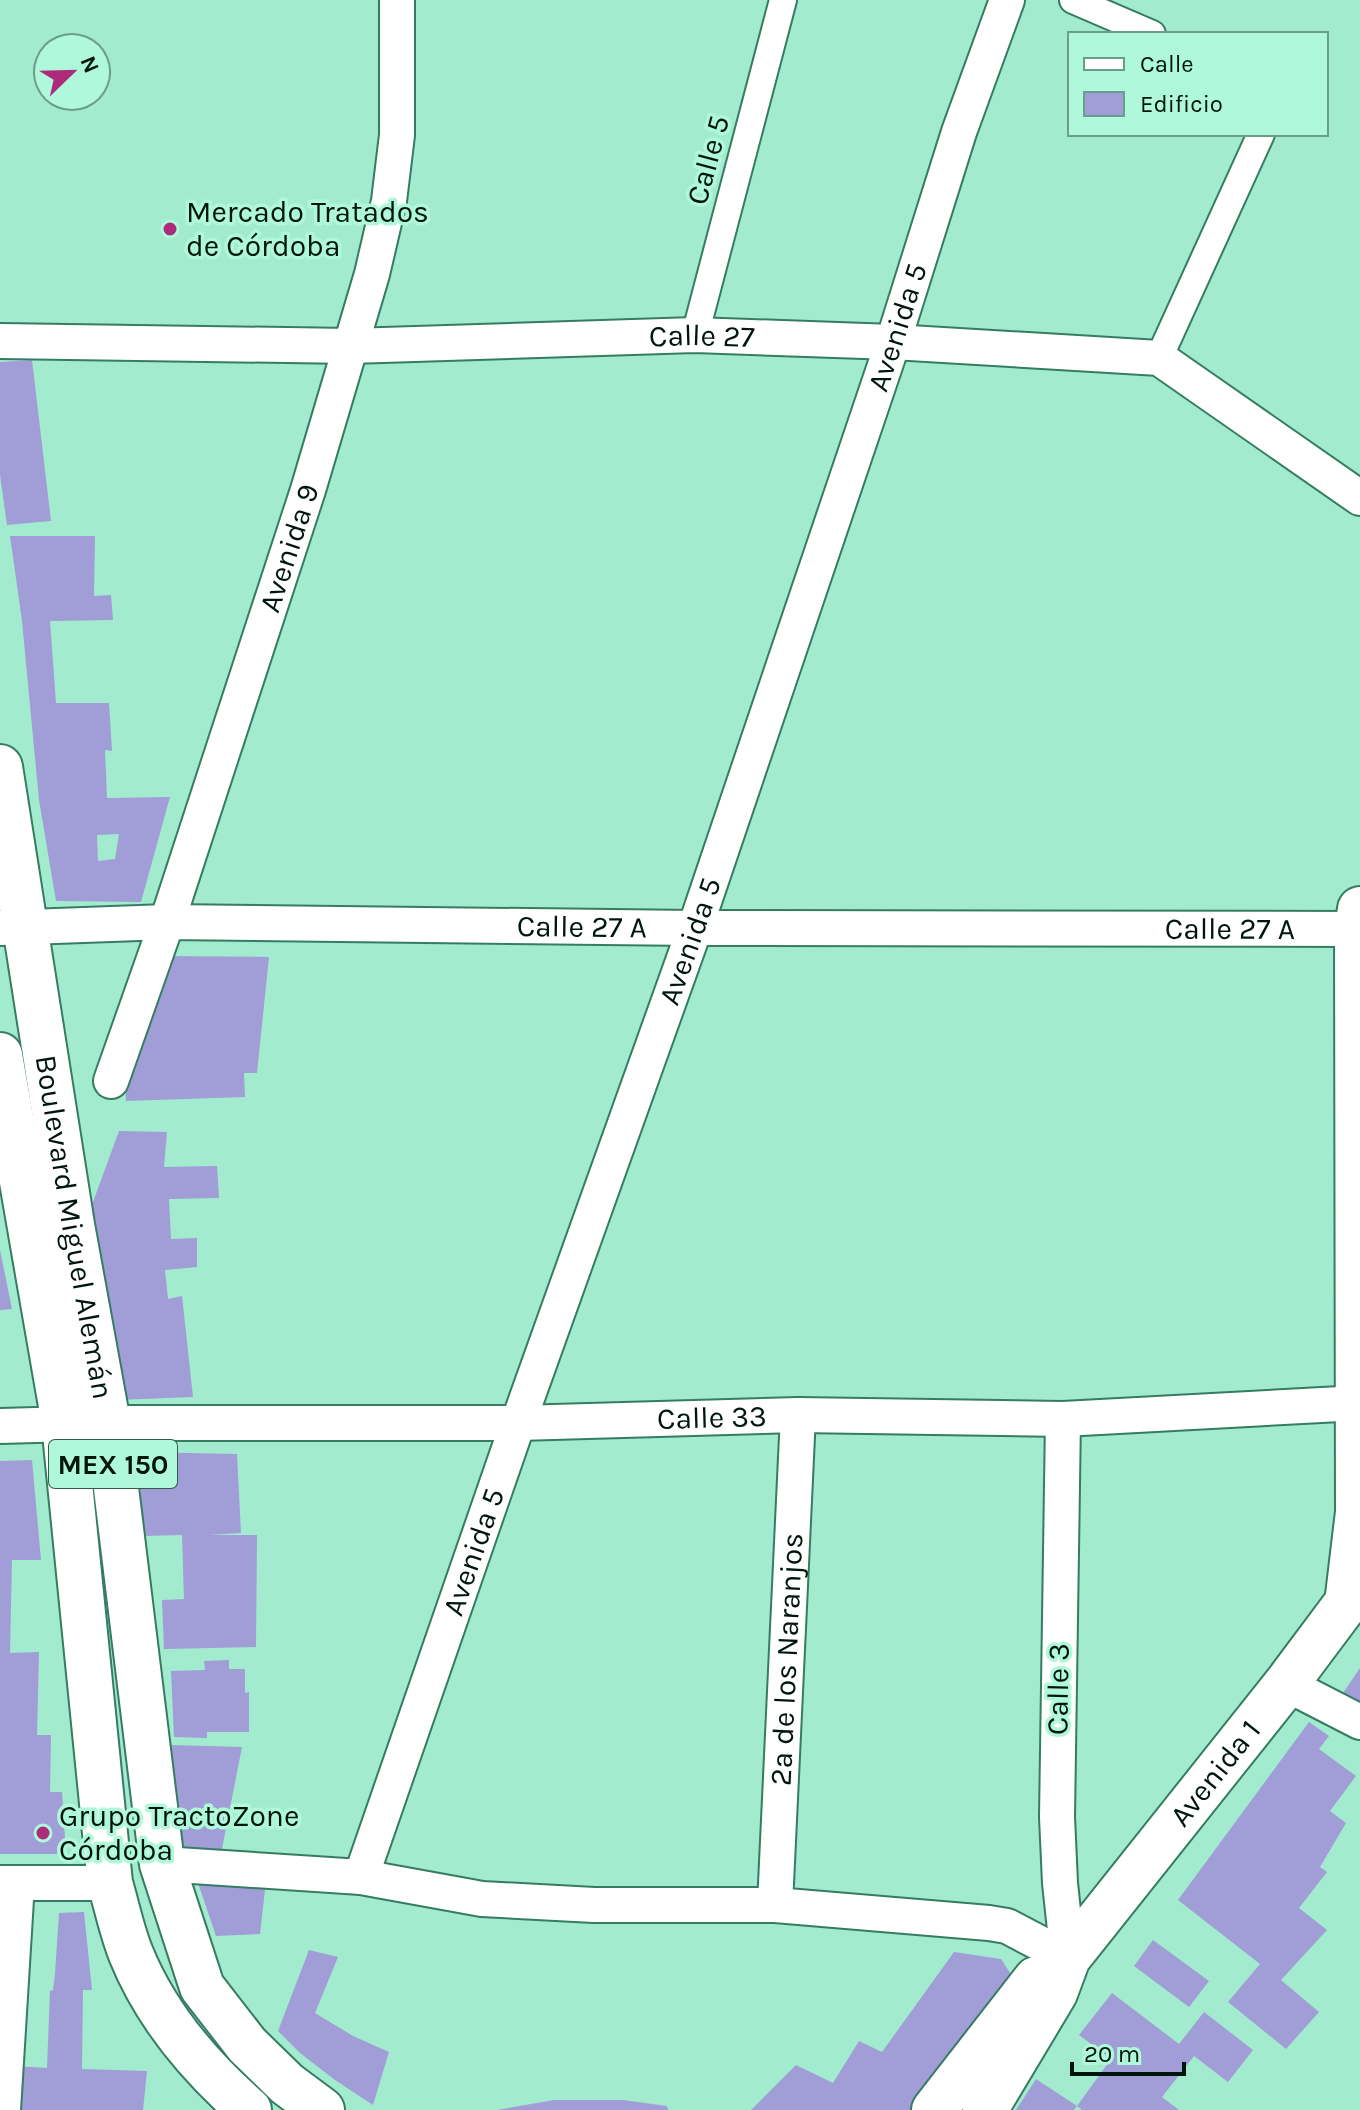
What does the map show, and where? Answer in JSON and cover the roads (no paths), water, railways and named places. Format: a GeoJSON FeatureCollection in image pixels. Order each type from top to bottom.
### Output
{"type":"FeatureCollection","features":[{"type":"Feature","properties":{"kind":"main road","name":"Boulevard Miguel Alemán"},"geometry":{"type":"LineString","coordinates":[[0,767],[13,928],[108,1423],[162,1864],[202,1987],[247,2045],[287,2084],[322,2110]]}},
{"type":"Feature","properties":{"kind":"main road"},"geometry":{"type":"LineString","coordinates":[[1353,1594],[1358,1512],[1359,1403],[1358,919]]}},
{"type":"Feature","properties":{"kind":"main road","name":"Boulevard Miguel Alemán"},"geometry":{"type":"LineString","coordinates":[[0,1055],[64,1423],[110,1883],[132,1955],[164,2018],[212,2077],[249,2110]]}},
{"type":"Feature","properties":{"kind":"main road","name":"Avenida 1"},"geometry":{"type":"LineString","coordinates":[[1068,1958],[1286,1684],[1353,1594]]}},
{"type":"Feature","properties":{"kind":"main road"},"geometry":{"type":"LineString","coordinates":[[934,2110],[1036,1978],[1068,1958]]}},
{"type":"Feature","properties":{"kind":"main road"},"geometry":{"type":"LineString","coordinates":[[985,2110],[1055,1993],[1068,1958]]}},
{"type":"Feature","properties":{"kind":"street","name":"Avenida 9"},"geometry":{"type":"LineString","coordinates":[[111,1081],[167,922],[308,490],[351,346],[389,201],[397,135],[397,0]]}},
{"type":"Feature","properties":{"kind":"street","name":"Calle 5"},"geometry":{"type":"LineString","coordinates":[[695,335],[783,0]]}},
{"type":"Feature","properties":{"kind":"street","name":"Avenida 5"},"geometry":{"type":"LineString","coordinates":[[361,1877],[518,1423],[695,928],[893,342],[959,132],[1007,0]]}},
{"type":"Feature","properties":{"kind":"street"},"geometry":{"type":"LineString","coordinates":[[1073,0],[1147,32]]}},
{"type":"Feature","properties":{"kind":"street"},"geometry":{"type":"LineString","coordinates":[[1260,136],[1159,358],[1360,498]]}},
{"type":"Feature","properties":{"kind":"street","name":"Calle 27"},"geometry":{"type":"LineString","coordinates":[[0,341],[351,346],[695,335],[893,342],[1159,358]]}},
{"type":"Feature","properties":{"kind":"street","name":"Calle 27 A"},"geometry":{"type":"LineString","coordinates":[[13,928],[167,922],[695,928],[1358,919]]}},
{"type":"Feature","properties":{"kind":"street","name":"Calle 33"},"geometry":{"type":"LineString","coordinates":[[0,1426],[64,1423],[518,1423],[798,1415],[1063,1419],[1359,1403]]}},
{"type":"Feature","properties":{"kind":"street","name":"2a de los Naranjos"},"geometry":{"type":"LineString","coordinates":[[775,1905],[798,1415]]}},
{"type":"Feature","properties":{"kind":"street","name":"Calle 3"},"geometry":{"type":"LineString","coordinates":[[1063,1419],[1057,1817],[1068,1958]]}},
{"type":"Feature","properties":{"kind":"street"},"geometry":{"type":"LineString","coordinates":[[1286,1684],[1360,1722]]}},
{"type":"Feature","properties":{"kind":"street"},"geometry":{"type":"LineString","coordinates":[[162,1864],[361,1877],[482,1899],[594,1905],[775,1905],[1007,1926],[1068,1958]]}},
{"type":"Feature","properties":{"kind":"street"},"geometry":{"type":"LineString","coordinates":[[3,2110],[8,1883],[110,1883]]}},
{"type":"Feature","properties":{"kind":"place","name":"Mercado Tratados de Córdoba"},"geometry":{"type":"Point","coordinates":[170,229]}},
{"type":"Feature","properties":{"kind":"place","name":"Grupo TractoZone Córdoba"},"geometry":{"type":"Point","coordinates":[43,1833]}}]}
